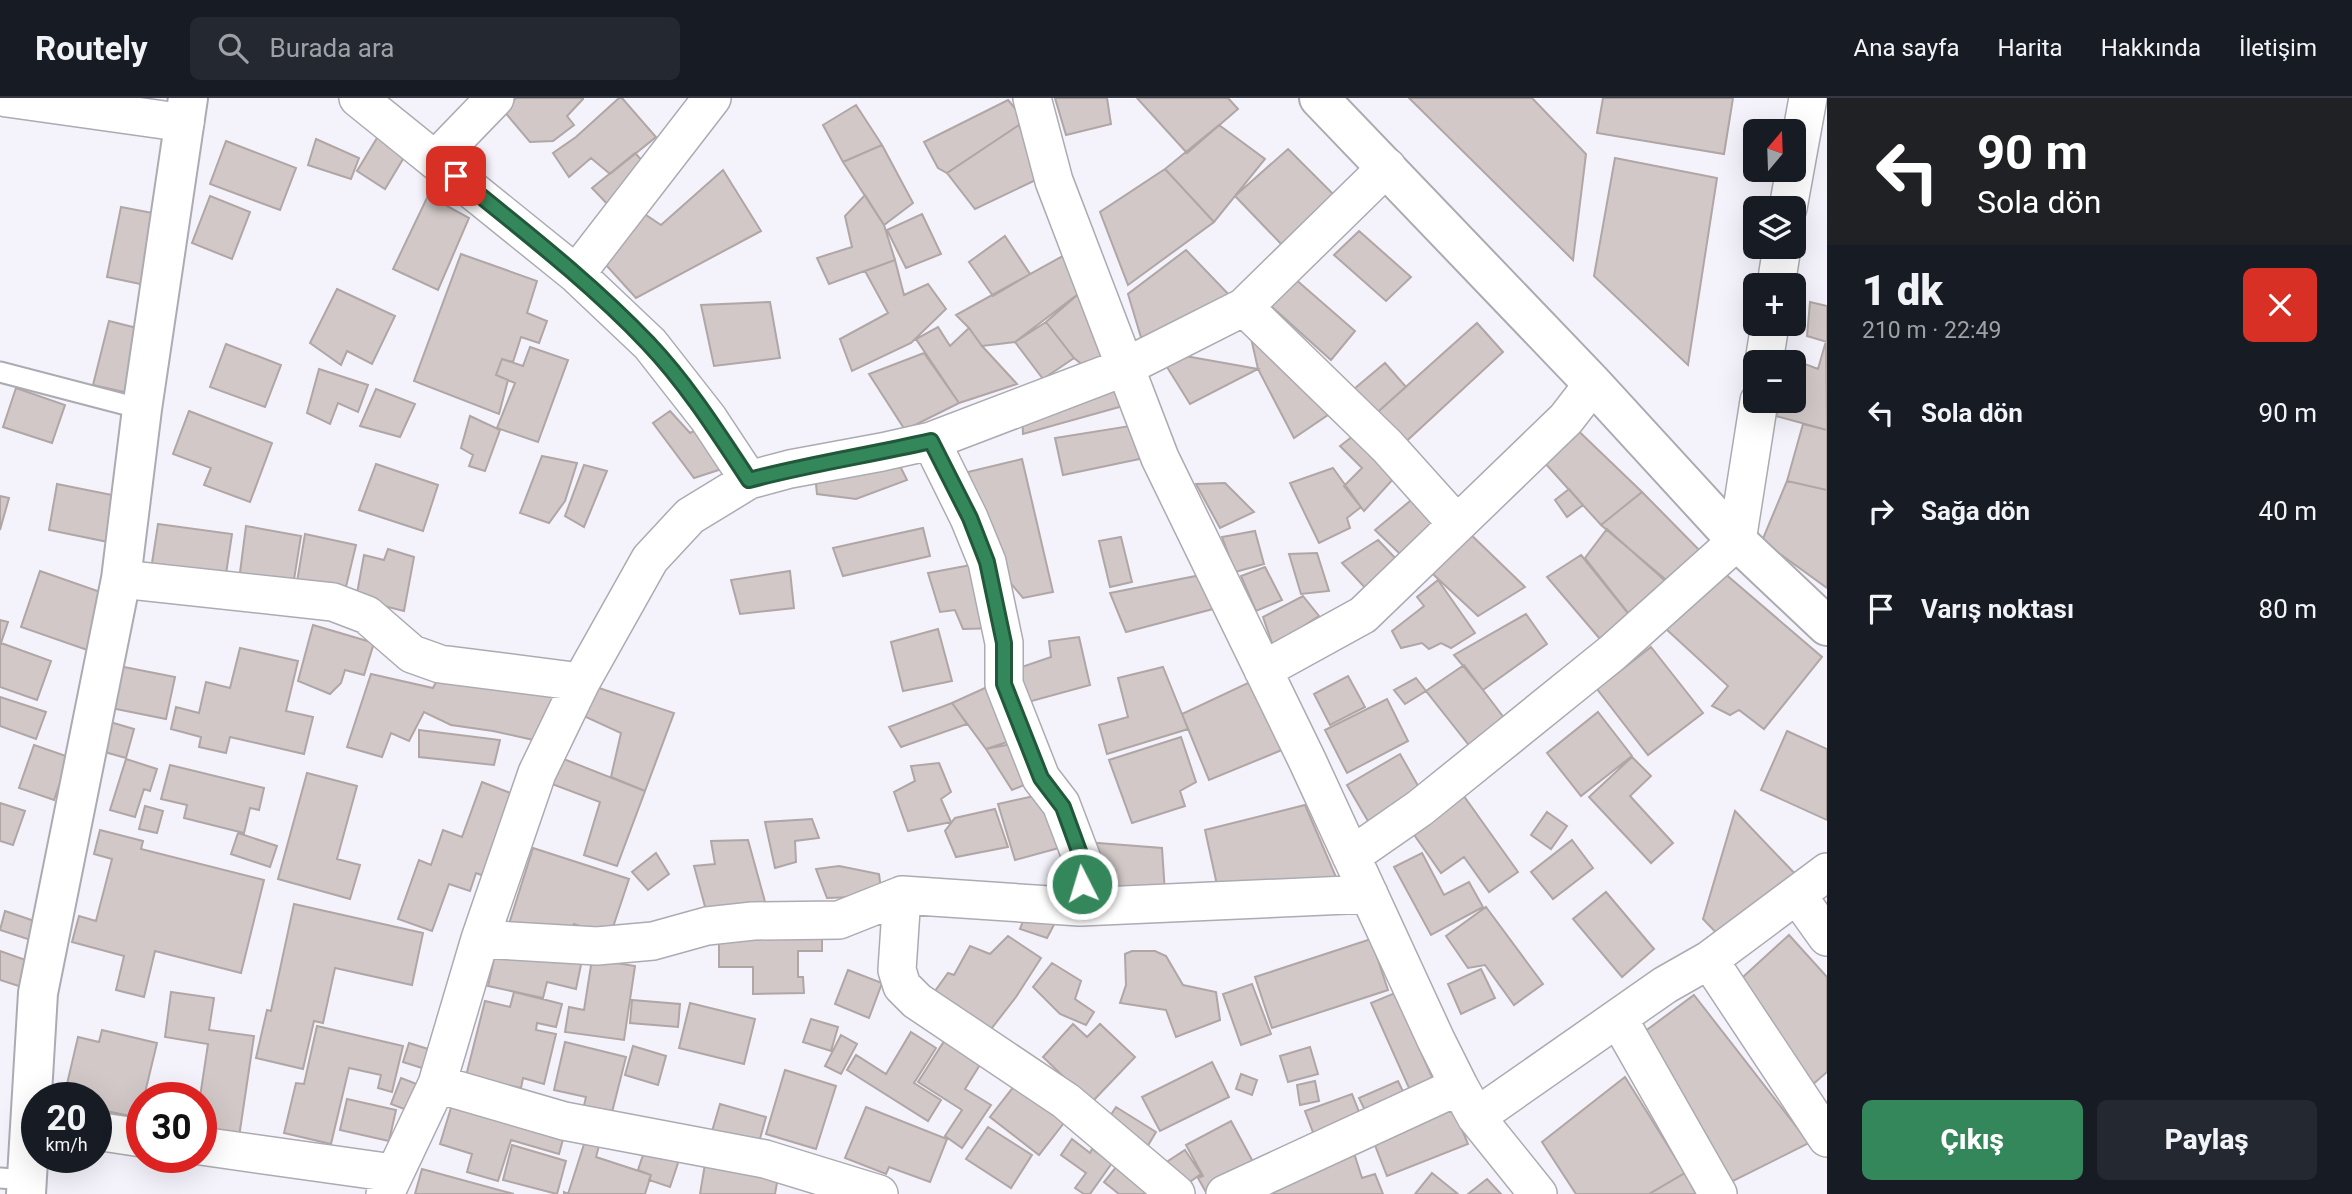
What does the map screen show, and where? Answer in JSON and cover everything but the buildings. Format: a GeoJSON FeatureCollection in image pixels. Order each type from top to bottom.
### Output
{"type":"FeatureCollection","features":[{"type":"Feature","properties":{"kind":"street"},"geometry":{"type":"LineString","coordinates":[[7,98],[186,110],[142,409],[121,579],[38,993],[35,1082]]}},
{"type":"Feature","properties":{"kind":"street"},"geometry":{"type":"LineString","coordinates":[[436,159],[495,98]]}},
{"type":"Feature","properties":{"kind":"street"},"geometry":{"type":"LineString","coordinates":[[576,274],[712,98]]}},
{"type":"Feature","properties":{"kind":"street"},"geometry":{"type":"LineString","coordinates":[[1032,98],[1054,181],[1160,457],[1467,1101],[1538,1194]]}},
{"type":"Feature","properties":{"kind":"street"},"geometry":{"type":"LineString","coordinates":[[1320,98],[1593,384],[1737,541],[1827,626]]}},
{"type":"Feature","properties":{"kind":"street"},"geometry":{"type":"LineString","coordinates":[[1790,196],[1808,98]]}},
{"type":"Feature","properties":{"kind":"street"},"geometry":{"type":"LineString","coordinates":[[364,100],[576,274],[650,344],[708,418],[749,480]]}},
{"type":"Feature","properties":{"kind":"street"},"geometry":{"type":"LineString","coordinates":[[217,1149],[389,1183],[437,1084],[480,939],[537,773],[581,682],[650,559],[691,516],[749,480],[790,469],[931,441],[1125,366],[1244,307],[1387,167]]}},
{"type":"Feature","properties":{"kind":"street"},"geometry":{"type":"LineString","coordinates":[[1244,307],[1387,446],[1457,524]]}},
{"type":"Feature","properties":{"kind":"street"},"geometry":{"type":"LineString","coordinates":[[1263,670],[1363,614],[1566,419],[1593,384]]}},
{"type":"Feature","properties":{"kind":"street"},"geometry":{"type":"LineString","coordinates":[[1351,856],[1420,808],[1612,653],[1737,541],[1757,413]]}},
{"type":"Feature","properties":{"kind":"street"},"geometry":{"type":"LineString","coordinates":[[931,441],[970,518],[987,562],[1004,643],[1004,684],[1041,778],[1061,804],[1083,862],[1080,907]]}},
{"type":"Feature","properties":{"kind":"street"},"geometry":{"type":"LineString","coordinates":[[121,579],[333,602],[367,615],[412,654],[440,664],[581,682]]}},
{"type":"Feature","properties":{"kind":"street"},"geometry":{"type":"LineString","coordinates":[[1225,1194],[1467,1101],[1618,1017],[1665,985],[1709,960],[1827,873]]}},
{"type":"Feature","properties":{"kind":"street"},"geometry":{"type":"LineString","coordinates":[[480,939],[597,946],[653,941],[707,926],[753,920],[839,920],[902,895],[1080,907],[1369,894]]}},
{"type":"Feature","properties":{"kind":"street"},"geometry":{"type":"LineString","coordinates":[[902,895],[897,970],[902,986],[917,1001],[1066,1101],[1176,1194]]}},
{"type":"Feature","properties":{"kind":"street"},"geometry":{"type":"LineString","coordinates":[[1797,895],[1827,937]]}},
{"type":"Feature","properties":{"kind":"street"},"geometry":{"type":"LineString","coordinates":[[1709,960],[1827,1138]]}},
{"type":"Feature","properties":{"kind":"street"},"geometry":{"type":"LineString","coordinates":[[1618,1017],[1718,1194]]}},
{"type":"Feature","properties":{"kind":"street"},"geometry":{"type":"LineString","coordinates":[[437,1084],[564,1121],[765,1159],[879,1194]]}},
{"type":"Feature","properties":{"kind":"lane"},"geometry":{"type":"LineString","coordinates":[[0,372],[142,409]]}},
{"type":"Feature","properties":{"kind":"route"},"geometry":{"type":"LineString","coordinates":[[456,176],[576,274],[650,344],[708,418],[749,480],[790,469],[931,441],[970,518],[987,562],[1004,643],[1004,684],[1041,778],[1063,807],[1083,862],[1082,884]]}}]}
